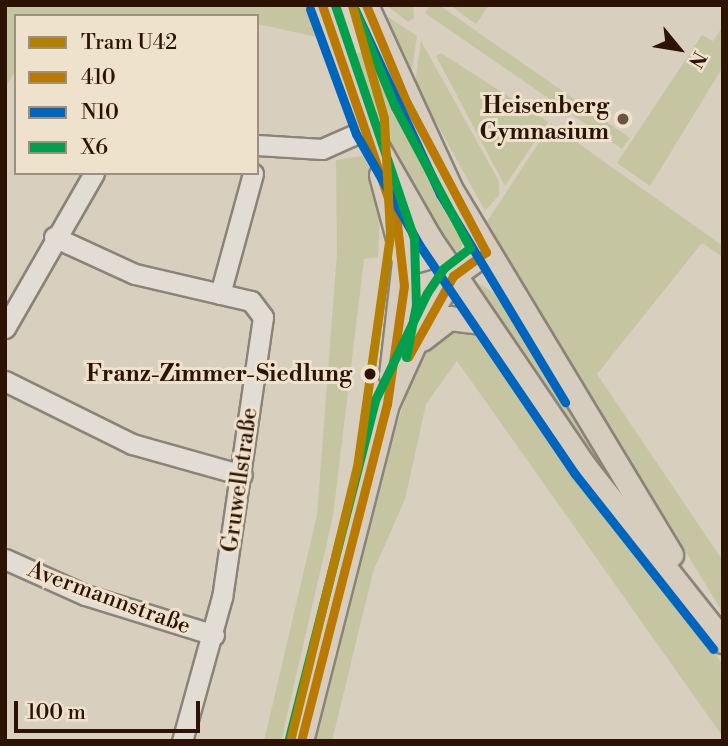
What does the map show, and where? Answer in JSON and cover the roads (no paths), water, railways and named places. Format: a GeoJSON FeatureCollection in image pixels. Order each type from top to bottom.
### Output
{"type":"FeatureCollection","features":[{"type":"Feature","properties":{"kind":"main road"},"geometry":{"type":"LineString","coordinates":[[301,741],[387,404],[404,304],[402,242],[368,129],[322,5]]}},
{"type":"Feature","properties":{"kind":"main road"},"geometry":{"type":"LineString","coordinates":[[366,5],[406,101],[486,252],[701,610]]}},
{"type":"Feature","properties":{"kind":"main road"},"geometry":{"type":"LineString","coordinates":[[368,129],[453,276],[484,322],[585,467],[723,641]]}},
{"type":"Feature","properties":{"kind":"main road"},"geometry":{"type":"LineString","coordinates":[[387,404],[412,347],[453,276],[486,252]]}},
{"type":"Feature","properties":{"kind":"main road"},"geometry":{"type":"LineString","coordinates":[[404,304],[433,279],[453,276]]}},
{"type":"Feature","properties":{"kind":"main road"},"geometry":{"type":"LineString","coordinates":[[412,347],[449,318],[484,322]]}},
{"type":"Feature","properties":{"kind":"street"},"geometry":{"type":"LineString","coordinates":[[259,149],[322,149],[368,129]]}},
{"type":"Feature","properties":{"kind":"street"},"geometry":{"type":"LineString","coordinates":[[5,328],[54,237],[93,175]]}},
{"type":"Feature","properties":{"kind":"street"},"geometry":{"type":"LineString","coordinates":[[220,294],[252,175]]}},
{"type":"Feature","properties":{"kind":"street","name":"Gruwellstraße"},"geometry":{"type":"LineString","coordinates":[[54,237],[126,271],[251,301],[263,317],[242,475],[214,635],[183,741]]}},
{"type":"Feature","properties":{"kind":"street"},"geometry":{"type":"LineString","coordinates":[[5,381],[132,444],[242,475]]}},
{"type":"Feature","properties":{"kind":"street","name":"Avermannstraße"},"geometry":{"type":"LineString","coordinates":[[5,559],[85,595],[214,635]]}},
{"type":"Feature","properties":{"kind":"tram line","name":"U42"},"geometry":{"type":"LineString","coordinates":[[290,741],[357,467],[390,234],[384,118],[352,5]]}},
{"type":"Feature","properties":{"kind":"place","name":"Heisenberg Gymnasium"},"geometry":{"type":"Point","coordinates":[623,119]}},
{"type":"Feature","properties":{"kind":"place","name":"Franz-Zimmer-Siedlung"},"geometry":{"type":"Point","coordinates":[370,374]}}]}
